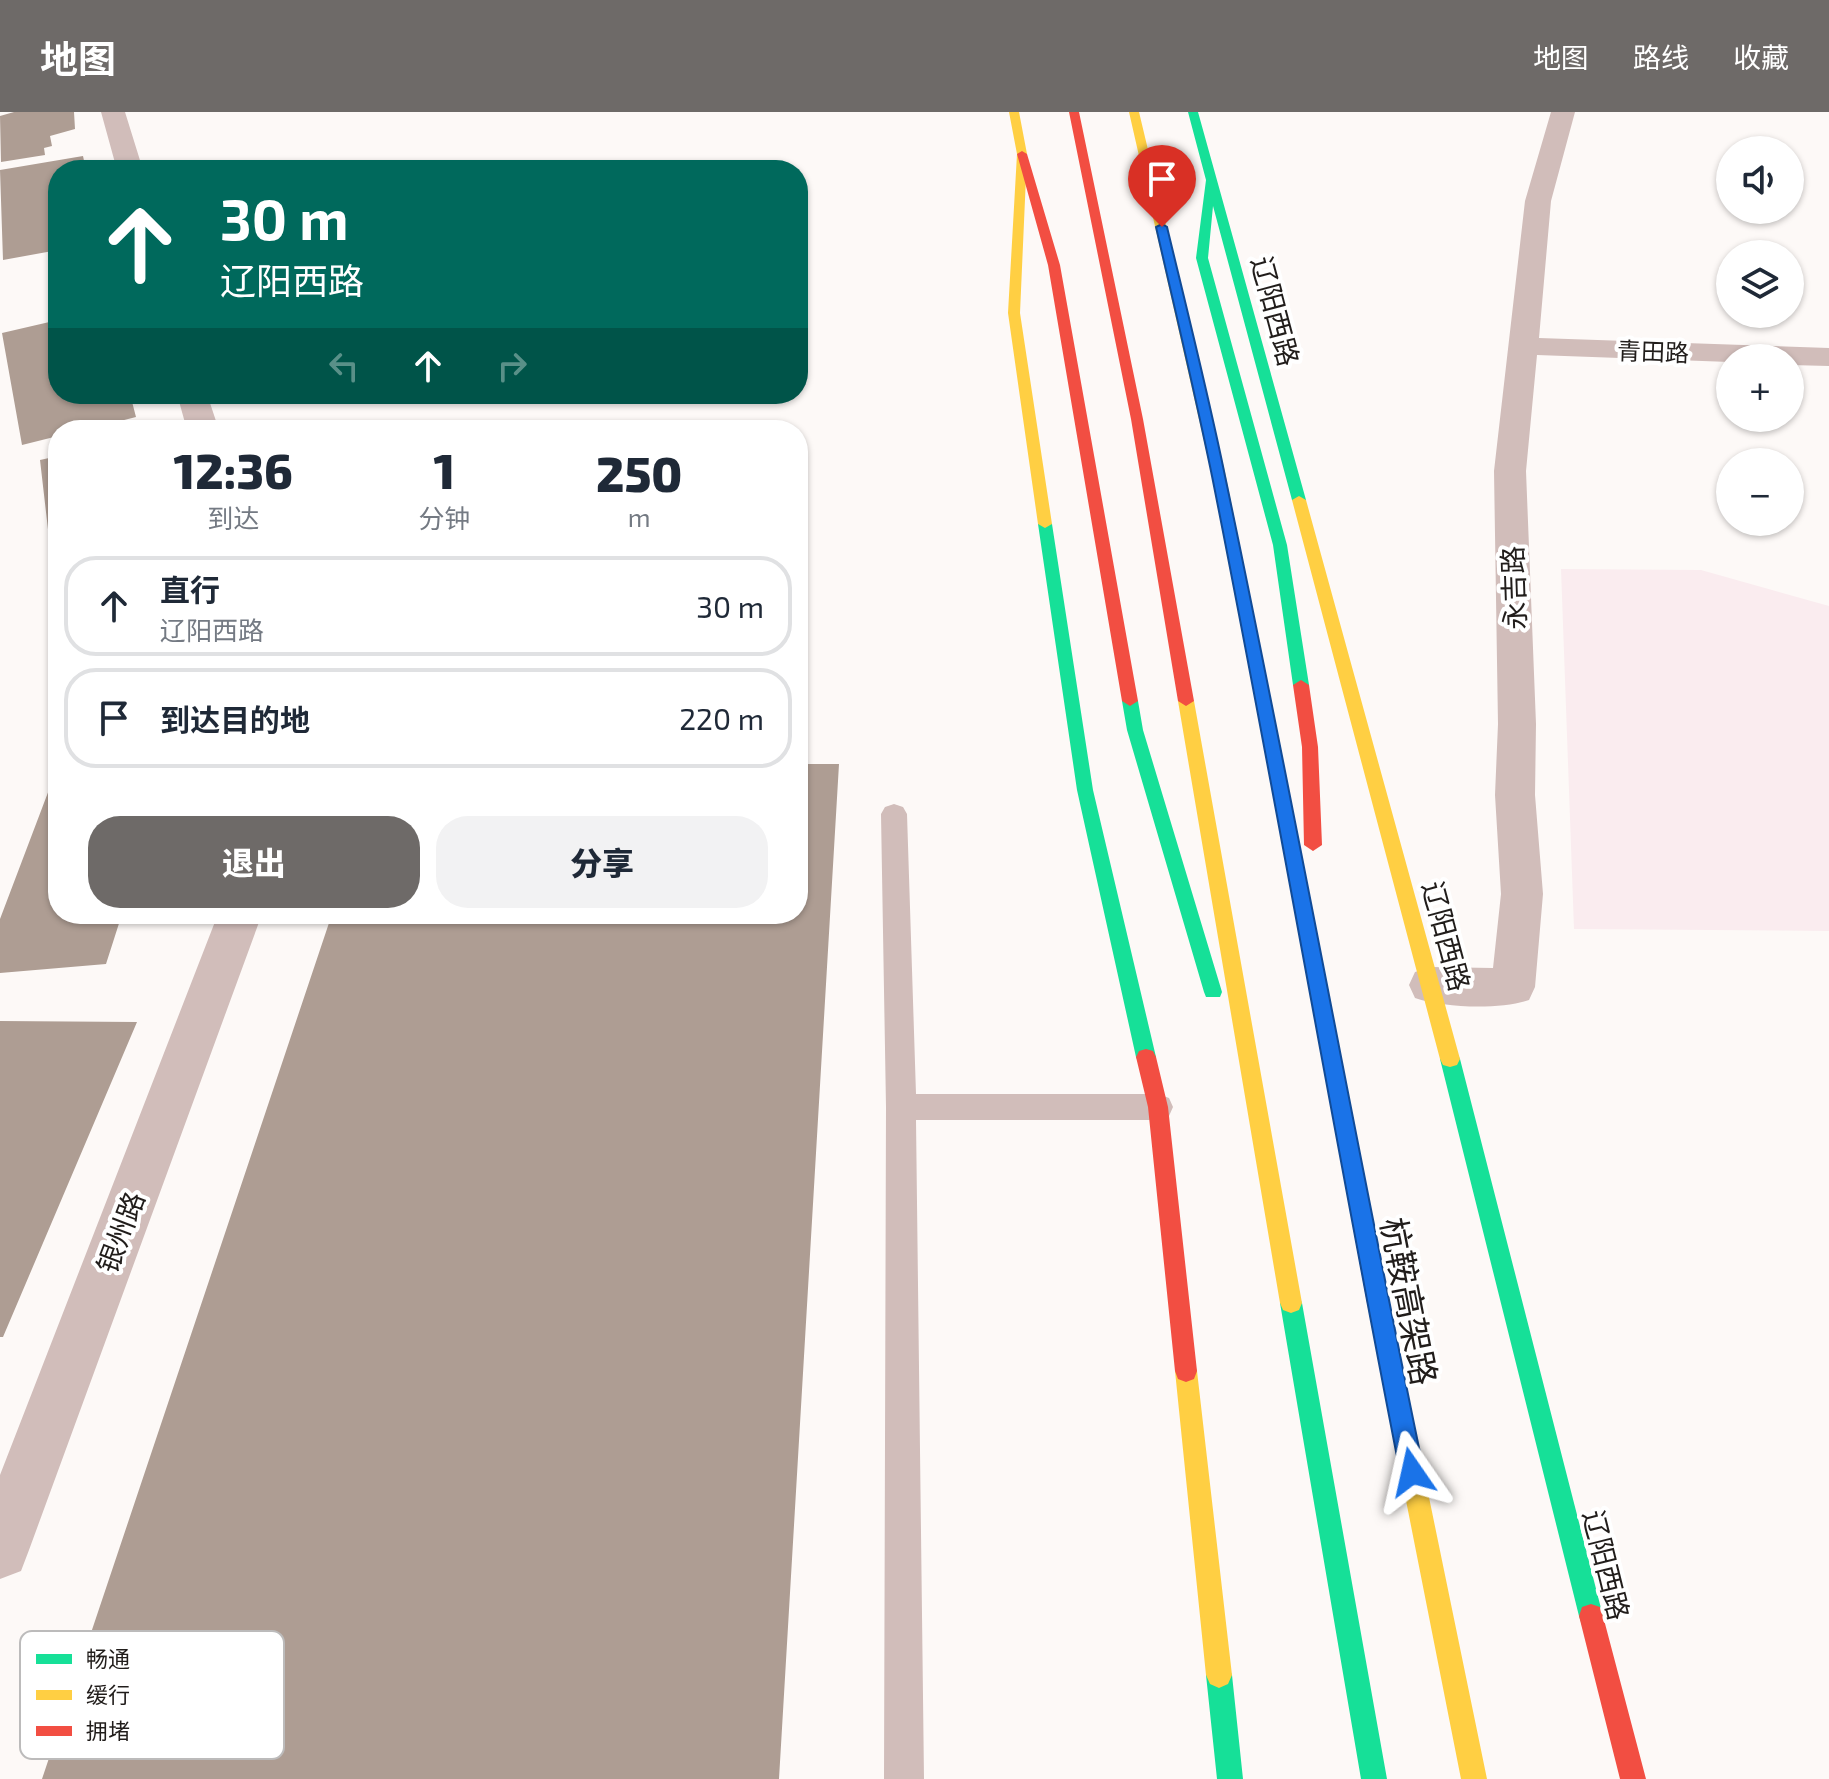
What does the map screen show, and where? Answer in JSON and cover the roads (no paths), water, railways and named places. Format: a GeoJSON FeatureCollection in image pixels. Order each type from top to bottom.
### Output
{"type":"FeatureCollection","features":[{"type":"Feature","properties":{"kind":"main road"},"geometry":{"type":"LineString","coordinates":[[1014,112],[1022,154],[1054,265],[1135,730],[1267,1166]]}},
{"type":"Feature","properties":{"kind":"main road"},"geometry":{"type":"LineString","coordinates":[[1074,112],[1137,419],[1374,1779]]}},
{"type":"Feature","properties":{"kind":"main road"},"geometry":{"type":"LineString","coordinates":[[1134,112],[1218,472],[1318,979]]}},
{"type":"Feature","properties":{"kind":"main road","name":"辽阳西路"},"geometry":{"type":"LineString","coordinates":[[1193,112],[1431,985],[1633,1779]]}},
{"type":"Feature","properties":{"kind":"main road"},"geometry":{"type":"LineString","coordinates":[[1022,154],[1014,313],[1085,790],[1158,1107],[1230,1779]]}},
{"type":"Feature","properties":{"kind":"main road"},"geometry":{"type":"LineString","coordinates":[[1211,181],[1202,258],[1280,545],[1310,747],[1318,979]]}},
{"type":"Feature","properties":{"kind":"main road","name":"杭鞍高架路"},"geometry":{"type":"LineString","coordinates":[[1318,979],[1350,1166],[1474,1779]]}},
{"type":"Feature","properties":{"kind":"street"},"geometry":{"type":"LineString","coordinates":[[113,112],[127,160]]}},
{"type":"Feature","properties":{"kind":"street","name":"永吉路"},"geometry":{"type":"LineString","coordinates":[[1431,985],[1513,987],[1522,894],[1515,795],[1510,471],[1538,201],[1563,112]]}},
{"type":"Feature","properties":{"kind":"street","name":"青田路"},"geometry":{"type":"LineString","coordinates":[[1524,346],[1829,357]]}},
{"type":"Feature","properties":{"kind":"street","name":"银州路"},"geometry":{"type":"LineString","coordinates":[[0,1550],[236,924]]}},
{"type":"Feature","properties":{"kind":"lane"},"geometry":{"type":"LineString","coordinates":[[894,814],[901,1107],[904,1779]]}},
{"type":"Feature","properties":{"kind":"lane"},"geometry":{"type":"LineString","coordinates":[[901,1107],[1158,1107]]}}]}
